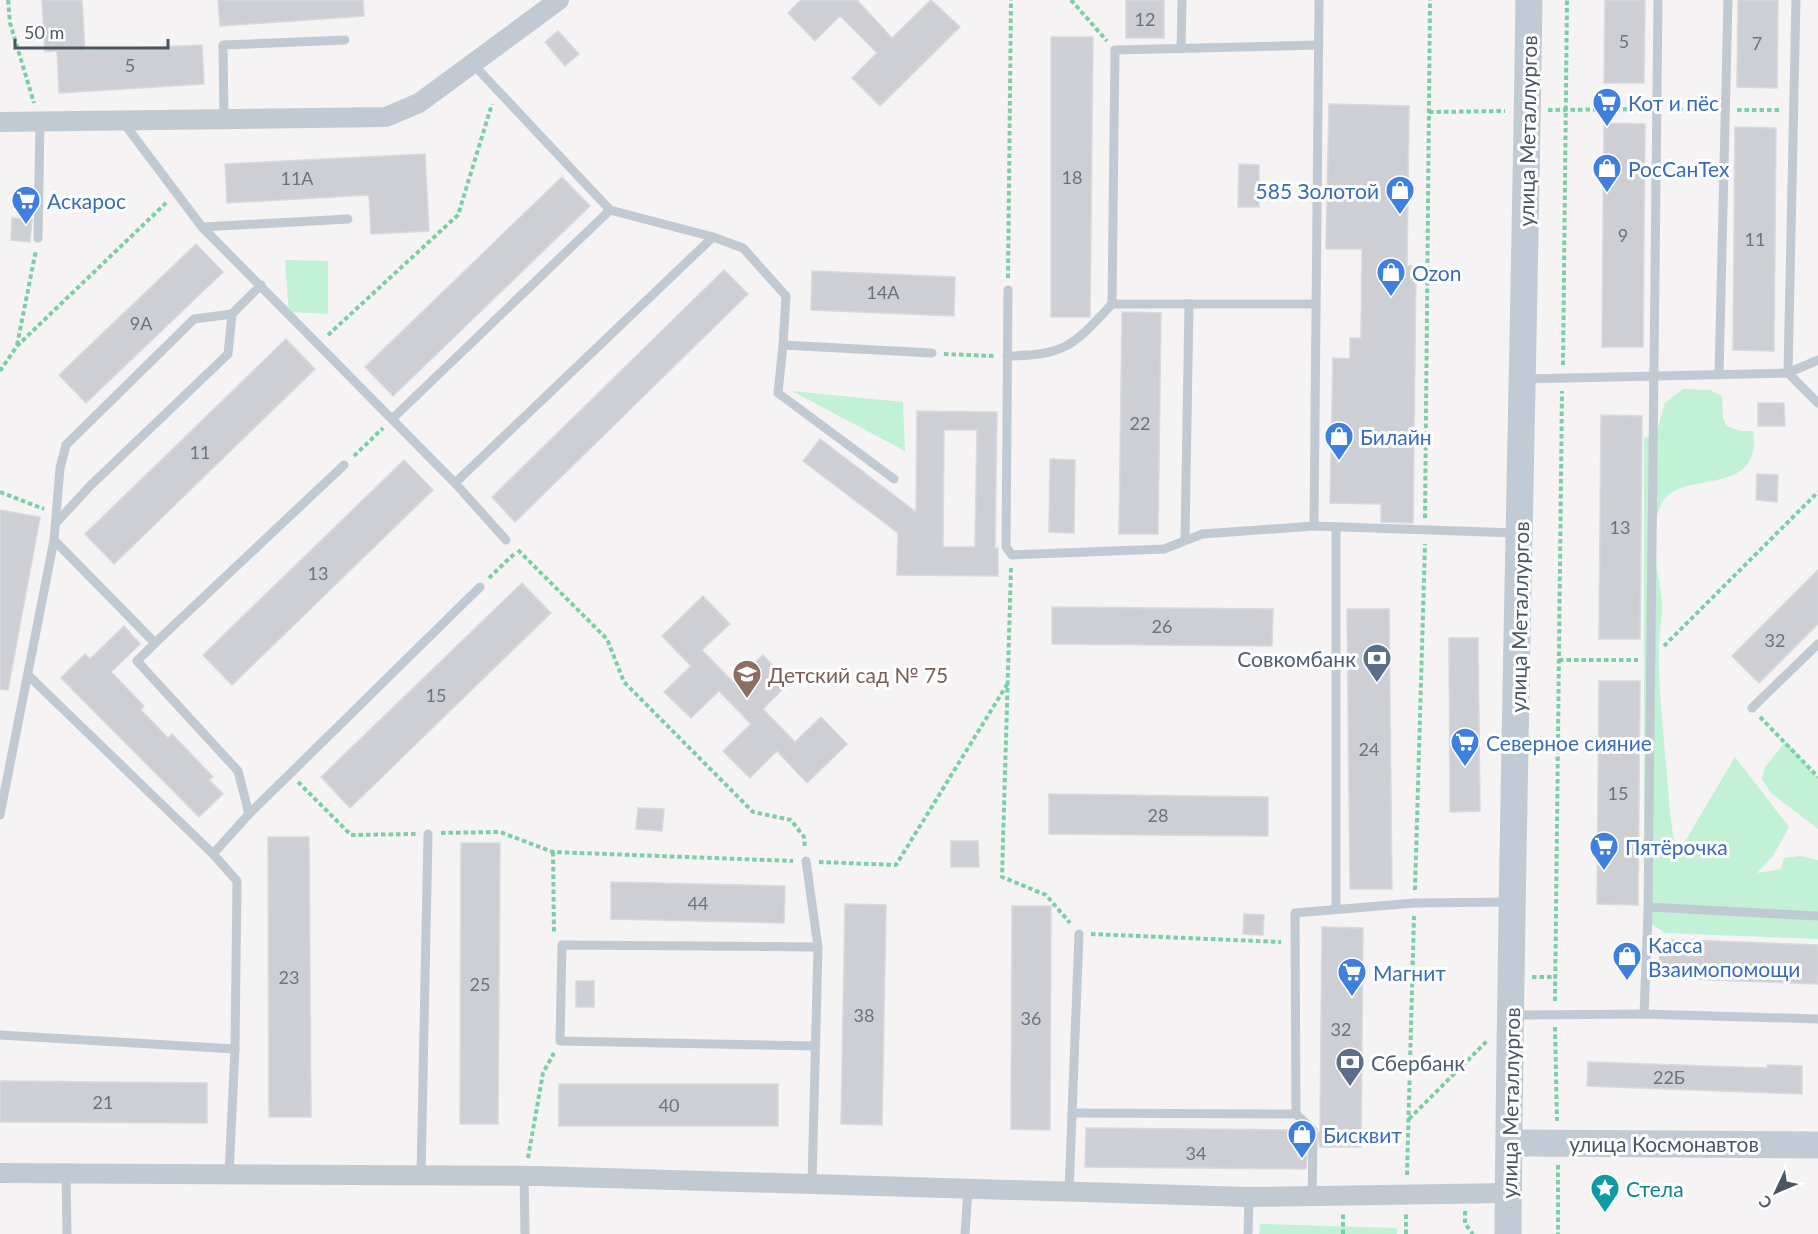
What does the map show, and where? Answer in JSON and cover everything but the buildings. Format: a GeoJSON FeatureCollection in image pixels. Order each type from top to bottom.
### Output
{"type":"FeatureCollection","features":[{"type":"Feature","properties":{"kind":"main road","name":"улица Металлургов"},"geometry":{"type":"LineString","coordinates":[[1509,1234],[1512,902],[1521,533],[1529,0]]}},
{"type":"Feature","properties":{"kind":"main road","name":"улица Космонавтов"},"geometry":{"type":"LineString","coordinates":[[1509,1143],[1818,1144]]}},
{"type":"Feature","properties":{"kind":"street"},"geometry":{"type":"LineString","coordinates":[[0,123],[386,117],[419,103],[559,0]]}},
{"type":"Feature","properties":{"kind":"street"},"geometry":{"type":"LineString","coordinates":[[0,1173],[525,1176],[1249,1197],[1509,1193]]}},
{"type":"Feature","properties":{"kind":"lane"},"geometry":{"type":"LineString","coordinates":[[1181,48],[1182,0]]}},
{"type":"Feature","properties":{"kind":"lane"},"geometry":{"type":"LineString","coordinates":[[1314,526],[1320,0]]}},
{"type":"Feature","properties":{"kind":"lane"},"geometry":{"type":"LineString","coordinates":[[1644,1014],[1648,908],[1658,0]]}},
{"type":"Feature","properties":{"kind":"lane"},"geometry":{"type":"LineString","coordinates":[[1719,375],[1728,0]]}},
{"type":"Feature","properties":{"kind":"lane"},"geometry":{"type":"LineString","coordinates":[[1796,0],[1788,373],[1818,403]]}},
{"type":"Feature","properties":{"kind":"lane"},"geometry":{"type":"LineString","coordinates":[[224,118],[223,45],[345,40]]}},
{"type":"Feature","properties":{"kind":"lane"},"geometry":{"type":"LineString","coordinates":[[1007,356],[1037,355],[1060,351],[1078,338],[1112,304],[1115,50],[1319,45]]}},
{"type":"Feature","properties":{"kind":"lane"},"geometry":{"type":"LineString","coordinates":[[472,63],[610,210],[713,237],[743,248],[786,296],[778,393],[894,479]]}},
{"type":"Feature","properties":{"kind":"lane"},"geometry":{"type":"LineString","coordinates":[[122,120],[202,226],[455,483],[506,540]]}},
{"type":"Feature","properties":{"kind":"lane"},"geometry":{"type":"LineString","coordinates":[[38,238],[39,122]]}},
{"type":"Feature","properties":{"kind":"lane"},"geometry":{"type":"LineString","coordinates":[[392,419],[610,210]]}},
{"type":"Feature","properties":{"kind":"lane"},"geometry":{"type":"LineString","coordinates":[[202,226],[348,219]]}},
{"type":"Feature","properties":{"kind":"lane"},"geometry":{"type":"LineString","coordinates":[[455,483],[713,237]]}},
{"type":"Feature","properties":{"kind":"lane"},"geometry":{"type":"LineString","coordinates":[[0,814],[54,540],[60,468],[66,445],[194,320],[232,314],[261,285]]}},
{"type":"Feature","properties":{"kind":"lane"},"geometry":{"type":"LineString","coordinates":[[1008,291],[1006,547],[1012,555],[1164,549],[1202,534],[1314,526],[1521,533]]}},
{"type":"Feature","properties":{"kind":"lane"},"geometry":{"type":"LineString","coordinates":[[1112,304],[1316,304]]}},
{"type":"Feature","properties":{"kind":"lane"},"geometry":{"type":"LineString","coordinates":[[1185,540],[1189,304]]}},
{"type":"Feature","properties":{"kind":"lane"},"geometry":{"type":"LineString","coordinates":[[57,519],[228,354],[232,314]]}},
{"type":"Feature","properties":{"kind":"lane"},"geometry":{"type":"LineString","coordinates":[[783,345],[932,353]]}},
{"type":"Feature","properties":{"kind":"lane"},"geometry":{"type":"LineString","coordinates":[[1523,379],[1788,373],[1818,360]]}},
{"type":"Feature","properties":{"kind":"lane"},"geometry":{"type":"LineString","coordinates":[[249,814],[238,771],[137,661],[344,465]]}},
{"type":"Feature","properties":{"kind":"lane"},"geometry":{"type":"LineString","coordinates":[[1336,527],[1336,909]]}},
{"type":"Feature","properties":{"kind":"lane"},"geometry":{"type":"LineString","coordinates":[[54,540],[155,643]]}},
{"type":"Feature","properties":{"kind":"lane"},"geometry":{"type":"LineString","coordinates":[[213,855],[249,814],[480,586]]}},
{"type":"Feature","properties":{"kind":"lane"},"geometry":{"type":"LineString","coordinates":[[1752,708],[1818,644]]}},
{"type":"Feature","properties":{"kind":"lane"},"geometry":{"type":"LineString","coordinates":[[29,676],[237,881],[235,1049],[229,1174]]}},
{"type":"Feature","properties":{"kind":"lane"},"geometry":{"type":"LineString","coordinates":[[421,1175],[428,834]]}},
{"type":"Feature","properties":{"kind":"lane"},"geometry":{"type":"LineString","coordinates":[[806,861],[818,947],[812,1184]]}},
{"type":"Feature","properties":{"kind":"lane"},"geometry":{"type":"LineString","coordinates":[[1312,1196],[1313,1135],[1296,1114],[1295,913],[1415,903],[1512,902]]}},
{"type":"Feature","properties":{"kind":"lane"},"geometry":{"type":"LineString","coordinates":[[1648,908],[1818,916]]}},
{"type":"Feature","properties":{"kind":"lane"},"geometry":{"type":"LineString","coordinates":[[1069,1192],[1079,934]]}},
{"type":"Feature","properties":{"kind":"lane"},"geometry":{"type":"LineString","coordinates":[[816,1046],[560,1041],[562,945],[818,947]]}},
{"type":"Feature","properties":{"kind":"lane"},"geometry":{"type":"LineString","coordinates":[[1511,1015],[1644,1014],[1818,1019]]}},
{"type":"Feature","properties":{"kind":"lane"},"geometry":{"type":"LineString","coordinates":[[0,1035],[235,1049]]}},
{"type":"Feature","properties":{"kind":"lane"},"geometry":{"type":"LineString","coordinates":[[1072,1113],[1296,1114]]}},
{"type":"Feature","properties":{"kind":"lane"},"geometry":{"type":"LineString","coordinates":[[66,1173],[67,1234]]}},
{"type":"Feature","properties":{"kind":"lane"},"geometry":{"type":"LineString","coordinates":[[525,1176],[525,1234]]}},
{"type":"Feature","properties":{"kind":"lane"},"geometry":{"type":"LineString","coordinates":[[965,1234],[968,1189]]}},
{"type":"Feature","properties":{"kind":"lane"},"geometry":{"type":"LineString","coordinates":[[1248,1234],[1249,1197]]}},
{"type":"Feature","properties":{"kind":"path"},"geometry":{"type":"LineString","coordinates":[[8,0],[10,23],[39,122]]}},
{"type":"Feature","properties":{"kind":"path"},"geometry":{"type":"LineString","coordinates":[[1008,291],[1011,0]]}},
{"type":"Feature","properties":{"kind":"path"},"geometry":{"type":"LineString","coordinates":[[1071,0],[1115,50]]}},
{"type":"Feature","properties":{"kind":"path"},"geometry":{"type":"LineString","coordinates":[[1407,1194],[1425,530],[1430,0]]}},
{"type":"Feature","properties":{"kind":"path"},"geometry":{"type":"LineString","coordinates":[[1558,1234],[1555,1014],[1567,0]]}},
{"type":"Feature","properties":{"kind":"path"},"geometry":{"type":"LineString","coordinates":[[319,344],[458,215],[497,89]]}},
{"type":"Feature","properties":{"kind":"path"},"geometry":{"type":"LineString","coordinates":[[1429,112],[1566,109],[1794,110]]}},
{"type":"Feature","properties":{"kind":"path"},"geometry":{"type":"LineString","coordinates":[[0,371],[17,346],[176,193]]}},
{"type":"Feature","properties":{"kind":"path"},"geometry":{"type":"LineString","coordinates":[[17,346],[38,238]]}},
{"type":"Feature","properties":{"kind":"path"},"geometry":{"type":"LineString","coordinates":[[932,353],[1007,356]]}},
{"type":"Feature","properties":{"kind":"path"},"geometry":{"type":"LineString","coordinates":[[344,465],[392,419]]}},
{"type":"Feature","properties":{"kind":"path"},"geometry":{"type":"LineString","coordinates":[[0,492],[57,519]]}},
{"type":"Feature","properties":{"kind":"path"},"geometry":{"type":"LineString","coordinates":[[1559,660],[1651,660],[1818,492]]}},
{"type":"Feature","properties":{"kind":"path"},"geometry":{"type":"LineString","coordinates":[[506,540],[607,639],[624,682],[753,812],[791,820],[804,837],[806,861]]}},
{"type":"Feature","properties":{"kind":"path"},"geometry":{"type":"LineString","coordinates":[[480,586],[518,550]]}},
{"type":"Feature","properties":{"kind":"path"},"geometry":{"type":"LineString","coordinates":[[1012,555],[1002,877],[1046,895],[1079,934],[1296,943]]}},
{"type":"Feature","properties":{"kind":"path"},"geometry":{"type":"LineString","coordinates":[[290,774],[351,835],[500,832],[553,852],[896,865],[1008,684]]}},
{"type":"Feature","properties":{"kind":"path"},"geometry":{"type":"LineString","coordinates":[[1752,708],[1818,777]]}},
{"type":"Feature","properties":{"kind":"path"},"geometry":{"type":"LineString","coordinates":[[553,852],[552,932],[562,945]]}},
{"type":"Feature","properties":{"kind":"path"},"geometry":{"type":"LineString","coordinates":[[1511,977],[1556,977]]}},
{"type":"Feature","properties":{"kind":"path"},"geometry":{"type":"LineString","coordinates":[[1409,1119],[1487,1041],[1487,1031]]}},
{"type":"Feature","properties":{"kind":"path"},"geometry":{"type":"LineString","coordinates":[[525,1176],[543,1073],[560,1041]]}},
{"type":"Feature","properties":{"kind":"green space"},"geometry":{"type":"Polygon","coordinates":[[[285,260],[328,261],[328,314],[289,312],[285,260]]]}},
{"type":"Feature","properties":{"kind":"green space"},"geometry":{"type":"Polygon","coordinates":[[[1683,389],[1710,390],[1722,396],[1723,418],[1727,426],[1741,431],[1753,431],[1753,452],[1746,466],[1734,475],[1686,487],[1672,493],[1662,503],[1654,527],[1654,552],[1662,601],[1659,647],[1661,706],[1670,810],[1677,855],[1735,757],[1789,827],[1773,856],[1757,873],[1781,869],[1784,858],[1801,856],[1818,860],[1818,939],[1665,933],[1647,921],[1644,905],[1644,438],[1656,435],[1665,403],[1683,389]]]}},
{"type":"Feature","properties":{"kind":"green space"},"geometry":{"type":"Polygon","coordinates":[[[792,391],[903,402],[905,451],[792,391]]]}},
{"type":"Feature","properties":{"kind":"green space"},"geometry":{"type":"Polygon","coordinates":[[[1786,741],[1818,778],[1818,829],[1771,793],[1762,779],[1765,767],[1786,741]]]}},
{"type":"Feature","properties":{"kind":"green space"},"geometry":{"type":"Polygon","coordinates":[[[1260,1224],[1397,1228],[1397,1234],[1259,1234],[1260,1224]]]}},
{"type":"Feature","properties":{"kind":"place","name":"Кот и пёс"},"geometry":{"type":"Point","coordinates":[1607,128]}},
{"type":"Feature","properties":{"kind":"place","name":"РосСанТех"},"geometry":{"type":"Point","coordinates":[1607,194]}},
{"type":"Feature","properties":{"kind":"place","name":"585 Золотой"},"geometry":{"type":"Point","coordinates":[1400,216]}},
{"type":"Feature","properties":{"kind":"place","name":"Аскарос"},"geometry":{"type":"Point","coordinates":[26,226]}},
{"type":"Feature","properties":{"kind":"place","name":"Ozon"},"geometry":{"type":"Point","coordinates":[1391,298]}},
{"type":"Feature","properties":{"kind":"place","name":"Билайн"},"geometry":{"type":"Point","coordinates":[1339,462]}},
{"type":"Feature","properties":{"kind":"place","name":"Совкомбанк"},"geometry":{"type":"Point","coordinates":[1377,684]}},
{"type":"Feature","properties":{"kind":"place","name":"Детский сад № 75"},"geometry":{"type":"Point","coordinates":[747,700]}},
{"type":"Feature","properties":{"kind":"place","name":"Северное сияние"},"geometry":{"type":"Point","coordinates":[1465,768]}},
{"type":"Feature","properties":{"kind":"place","name":"Пятёрочка"},"geometry":{"type":"Point","coordinates":[1604,872]}},
{"type":"Feature","properties":{"kind":"place","name":"Касса Взаимопомощи"},"geometry":{"type":"Point","coordinates":[1627,982]}},
{"type":"Feature","properties":{"kind":"place","name":"Магнит"},"geometry":{"type":"Point","coordinates":[1352,998]}},
{"type":"Feature","properties":{"kind":"place","name":"Сбербанк"},"geometry":{"type":"Point","coordinates":[1350,1088]}},
{"type":"Feature","properties":{"kind":"place","name":"Бисквит"},"geometry":{"type":"Point","coordinates":[1302,1160]}},
{"type":"Feature","properties":{"kind":"place","name":"Стела"},"geometry":{"type":"Point","coordinates":[1605,1214]}}]}
